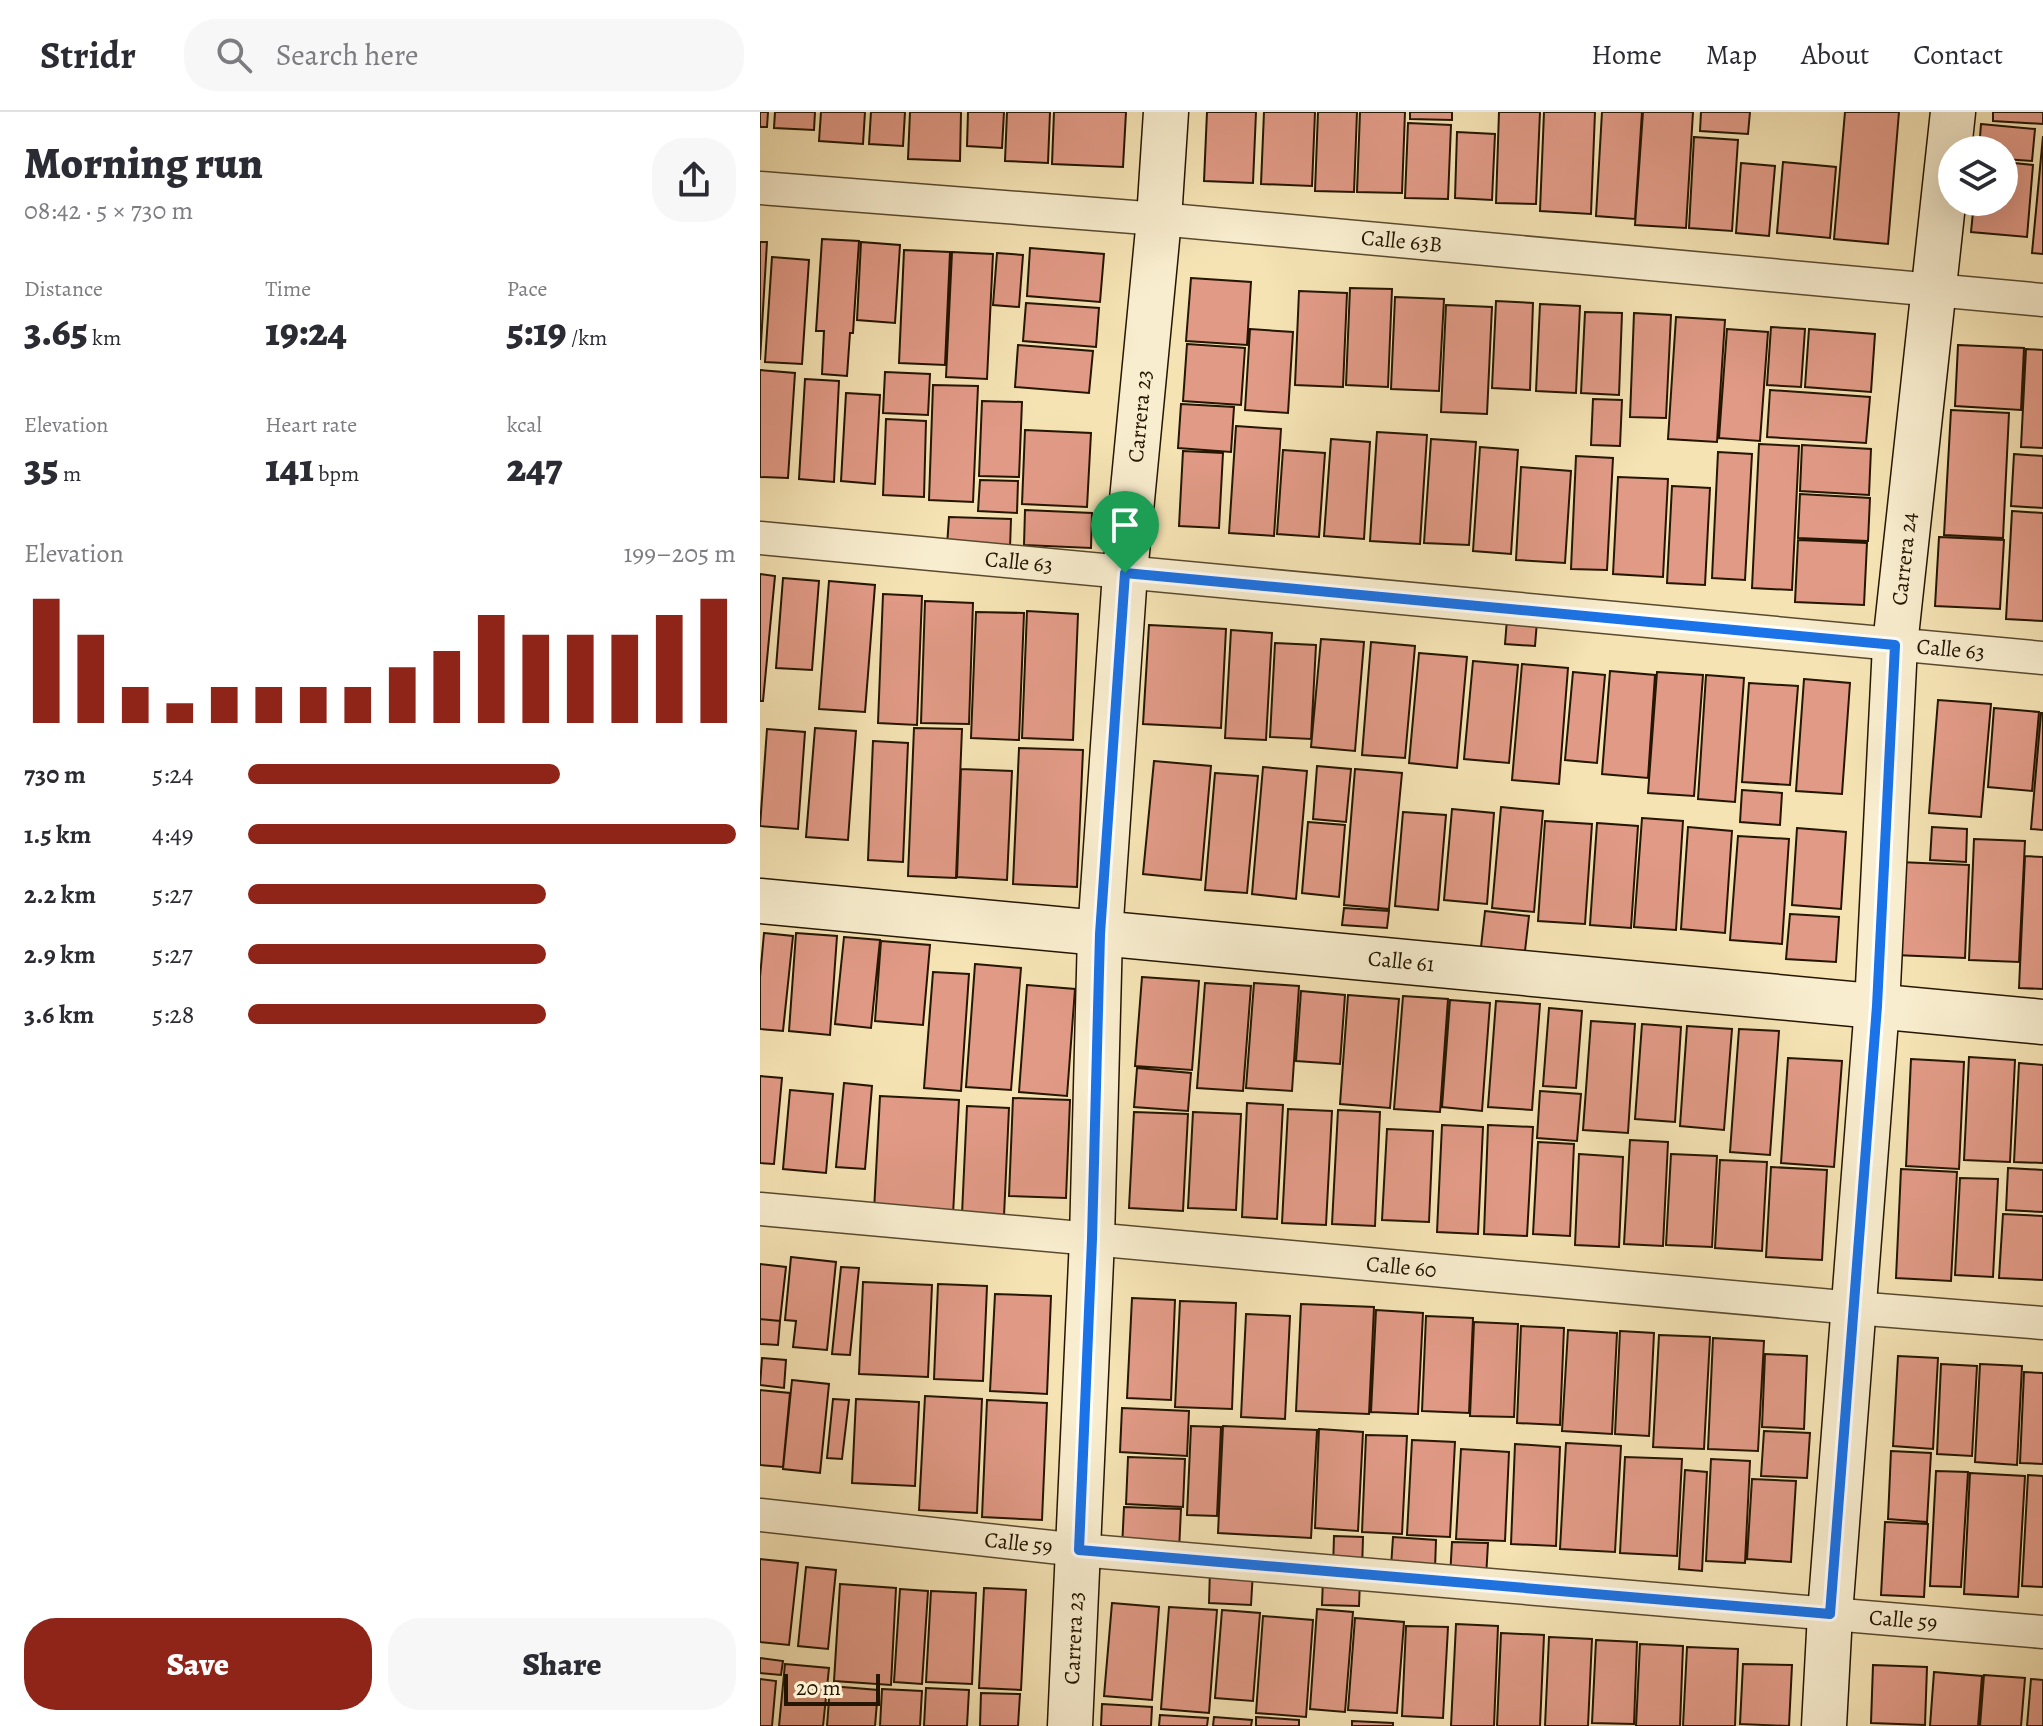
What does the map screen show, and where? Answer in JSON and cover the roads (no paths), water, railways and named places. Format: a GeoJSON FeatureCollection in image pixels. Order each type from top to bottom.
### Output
{"type":"FeatureCollection","features":[{"type":"Feature","properties":{"kind":"street","name":"Carrera 23"},"geometry":{"type":"LineString","coordinates":[[1070,1726],[1092,1239],[1100,934],[1125,573],[1159,219],[1166,112]]}},
{"type":"Feature","properties":{"kind":"street","name":"Carrera 24"},"geometry":{"type":"LineString","coordinates":[[1824,1726],[1877,1006],[1895,645],[1953,112]]}},
{"type":"Feature","properties":{"kind":"street","name":"Calle 63B"},"geometry":{"type":"LineString","coordinates":[[760,188],[1159,219],[2043,300]]}},
{"type":"Feature","properties":{"kind":"street","name":"Calle 63"},"geometry":{"type":"LineString","coordinates":[[760,538],[2043,658]]}},
{"type":"Feature","properties":{"kind":"street","name":"Calle 61"},"geometry":{"type":"LineString","coordinates":[[760,901],[2043,1022]]}},
{"type":"Feature","properties":{"kind":"street","name":"Calle 60"},"geometry":{"type":"LineString","coordinates":[[760,1209],[2043,1323]]}},
{"type":"Feature","properties":{"kind":"street","name":"Calle 59"},"geometry":{"type":"LineString","coordinates":[[760,1515],[1079,1550],[2043,1632]]}}]}
